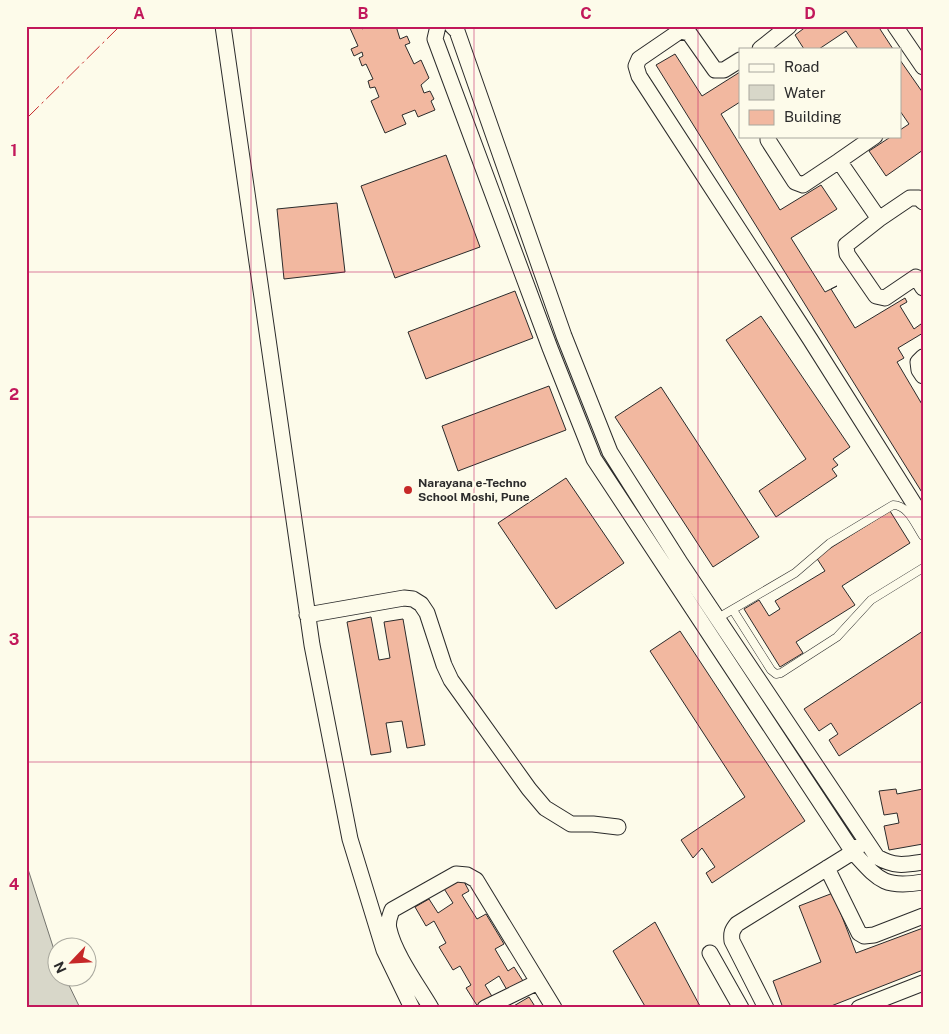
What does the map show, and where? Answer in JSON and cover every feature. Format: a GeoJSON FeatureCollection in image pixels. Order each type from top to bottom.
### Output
{"type":"FeatureCollection","features":[{"type":"Feature","properties":{"kind":"street"},"geometry":{"type":"LineString","coordinates":[[224,26],[307,615],[350,840],[384,950],[412,1008]]}},
{"type":"Feature","properties":{"kind":"street"},"geometry":{"type":"LineString","coordinates":[[438,26],[435,39],[594,459],[853,852],[877,878],[896,885],[923,882]]}},
{"type":"Feature","properties":{"kind":"street"},"geometry":{"type":"LineString","coordinates":[[452,26],[457,31],[564,336],[610,452],[681,564],[877,857],[889,864],[906,865],[923,862]]}},
{"type":"Feature","properties":{"kind":"street"},"geometry":{"type":"LineString","coordinates":[[762,48],[789,26]]}},
{"type":"Feature","properties":{"kind":"street"},"geometry":{"type":"LineString","coordinates":[[895,26],[923,68]]}},
{"type":"Feature","properties":{"kind":"street"},"geometry":{"type":"LineString","coordinates":[[739,61],[724,70],[715,70],[689,33],[680,31],[640,59],[636,66],[639,76],[805,331],[923,518]]}},
{"type":"Feature","properties":{"kind":"street"},"geometry":{"type":"LineString","coordinates":[[474,144],[494,137]]}},
{"type":"Feature","properties":{"kind":"street"},"geometry":{"type":"LineString","coordinates":[[768,138],[795,182],[803,185],[872,138]]}},
{"type":"Feature","properties":{"kind":"street"},"geometry":{"type":"LineString","coordinates":[[839,161],[879,219]]}},
{"type":"Feature","properties":{"kind":"street"},"geometry":{"type":"LineString","coordinates":[[920,279],[885,298],[876,296],[847,254],[846,245],[910,198],[919,198],[923,202]]}},
{"type":"Feature","properties":{"kind":"street"},"geometry":{"type":"LineString","coordinates":[[923,357],[918,362],[919,370],[923,376]]}},
{"type":"Feature","properties":{"kind":"street"},"geometry":{"type":"LineString","coordinates":[[575,411],[592,406]]}},
{"type":"Feature","properties":{"kind":"street"},"geometry":{"type":"LineString","coordinates":[[670,574],[681,564]]}},
{"type":"Feature","properties":{"kind":"street"},"geometry":{"type":"LineString","coordinates":[[307,615],[404,598],[412,599],[421,604],[427,613],[451,680],[529,789],[545,808],[571,824],[618,827]]}},
{"type":"Feature","properties":{"kind":"street"},"geometry":{"type":"LineString","coordinates":[[766,1008],[732,941],[731,934],[733,929],[737,924],[853,852],[865,840]]}},
{"type":"Feature","properties":{"kind":"street"},"geometry":{"type":"LineString","coordinates":[[827,868],[859,933],[864,936],[874,935],[923,916]]}},
{"type":"Feature","properties":{"kind":"street"},"geometry":{"type":"LineString","coordinates":[[431,1008],[396,949],[389,928],[389,919],[392,910],[456,874],[467,874],[476,880],[554,1008]]}},
{"type":"Feature","properties":{"kind":"street"},"geometry":{"type":"LineString","coordinates":[[710,953],[741,1008]]}},
{"type":"Feature","properties":{"kind":"street"},"geometry":{"type":"LineString","coordinates":[[485,1008],[538,982]]}},
{"type":"Feature","properties":{"kind":"street"},"geometry":{"type":"LineString","coordinates":[[860,1008],[923,983]]}},
{"type":"Feature","properties":{"kind":"lane"},"geometry":{"type":"LineString","coordinates":[[718,618],[795,573],[830,543],[893,505],[905,508],[923,536]]}},
{"type":"Feature","properties":{"kind":"lane"},"geometry":{"type":"LineString","coordinates":[[733,610],[771,670],[776,674],[781,673],[837,637],[871,600],[923,568]]}},
{"type":"Feature","properties":{"kind":"water"},"geometry":{"type":"Polygon","coordinates":[[[26,863],[50,936],[48,936],[48,986],[69,986],[80,1008],[26,1008],[26,863]]]}},
{"type":"Feature","properties":{"kind":"building"},"geometry":{"type":"Polygon","coordinates":[[[349,26],[361,26],[362,29],[367,26],[396,26],[400,39],[407,36],[410,43],[405,45],[414,64],[421,60],[429,78],[421,85],[424,93],[430,91],[434,99],[431,101],[435,110],[418,117],[415,110],[402,115],[406,124],[385,133],[371,101],[379,97],[375,87],[370,88],[368,81],[373,79],[366,64],[362,66],[359,58],[363,56],[362,52],[354,56],[351,49],[358,46],[349,26]]]}},
{"type":"Feature","properties":{"kind":"building"},"geometry":{"type":"Polygon","coordinates":[[[807,26],[878,26],[892,48],[857,48],[846,31],[820,48],[803,48],[795,35],[807,26]]]}},
{"type":"Feature","properties":{"kind":"building"},"geometry":{"type":"Polygon","coordinates":[[[675,54],[702,96],[739,73],[739,103],[721,114],[780,210],[821,185],[837,209],[791,238],[825,292],[831,289],[855,328],[905,298],[907,302],[900,306],[914,329],[921,324],[923,328],[923,333],[898,348],[904,358],[897,362],[923,406],[923,494],[656,65],[675,54]]]}},
{"type":"Feature","properties":{"kind":"building"},"geometry":{"type":"Polygon","coordinates":[[[902,63],[923,93],[923,150],[886,176],[869,151],[889,138],[902,138],[902,129],[909,124],[902,114],[902,63]]]}},
{"type":"Feature","properties":{"kind":"building"},"geometry":{"type":"Polygon","coordinates":[[[446,155],[480,247],[395,278],[361,186],[446,155]]]}},
{"type":"Feature","properties":{"kind":"building"},"geometry":{"type":"Polygon","coordinates":[[[337,203],[345,272],[284,279],[277,209],[337,203]]]}},
{"type":"Feature","properties":{"kind":"building"},"geometry":{"type":"Polygon","coordinates":[[[515,291],[533,338],[426,379],[408,332],[515,291]]]}},
{"type":"Feature","properties":{"kind":"building"},"geometry":{"type":"Polygon","coordinates":[[[761,316],[850,447],[833,459],[838,465],[832,469],[837,476],[776,517],[759,491],[806,459],[726,340],[761,316]]]}},
{"type":"Feature","properties":{"kind":"building"},"geometry":{"type":"Polygon","coordinates":[[[549,386],[566,430],[458,471],[442,426],[549,386]]]}},
{"type":"Feature","properties":{"kind":"building"},"geometry":{"type":"Polygon","coordinates":[[[661,387],[759,537],[713,567],[615,417],[661,387]]]}},
{"type":"Feature","properties":{"kind":"building"},"geometry":{"type":"Polygon","coordinates":[[[566,478],[624,563],[556,609],[498,523],[566,478]]]}},
{"type":"Feature","properties":{"kind":"building"},"geometry":{"type":"Polygon","coordinates":[[[890,511],[910,543],[842,586],[855,605],[796,642],[803,653],[780,667],[744,609],[759,600],[769,616],[780,609],[775,601],[825,571],[816,557],[890,511]]]}},
{"type":"Feature","properties":{"kind":"building"},"geometry":{"type":"Polygon","coordinates":[[[371,617],[379,660],[390,658],[384,622],[403,619],[425,745],[407,748],[402,721],[386,723],[391,752],[371,755],[347,622],[371,617]]]}},
{"type":"Feature","properties":{"kind":"building"},"geometry":{"type":"Polygon","coordinates":[[[680,631],[805,821],[712,883],[706,873],[715,867],[702,848],[693,858],[681,840],[745,797],[650,651],[680,631]]]}},
{"type":"Feature","properties":{"kind":"building"},"geometry":{"type":"Polygon","coordinates":[[[923,631],[923,701],[839,756],[829,740],[838,734],[831,723],[819,731],[804,709],[923,631]]]}},
{"type":"Feature","properties":{"kind":"building"},"geometry":{"type":"Polygon","coordinates":[[[896,789],[897,794],[923,789],[923,844],[889,850],[884,826],[899,823],[897,813],[884,815],[879,791],[896,789]]]}},
{"type":"Feature","properties":{"kind":"building"},"geometry":{"type":"Polygon","coordinates":[[[461,876],[469,891],[462,895],[477,919],[486,914],[504,944],[495,949],[508,971],[514,967],[523,981],[507,990],[499,976],[485,985],[493,998],[478,1007],[466,988],[471,985],[460,966],[453,970],[439,947],[446,943],[434,921],[426,926],[415,907],[429,899],[438,913],[453,903],[443,887],[461,876]]]}},
{"type":"Feature","properties":{"kind":"building"},"geometry":{"type":"Polygon","coordinates":[[[833,893],[856,953],[923,928],[923,970],[826,1008],[783,1008],[773,981],[821,962],[799,906],[833,893]]]}},
{"type":"Feature","properties":{"kind":"building"},"geometry":{"type":"Polygon","coordinates":[[[655,922],[701,1008],[646,1008],[613,951],[655,922]]]}},
{"type":"Feature","properties":{"kind":"building"},"geometry":{"type":"Polygon","coordinates":[[[529,997],[536,1008],[512,1008],[512,1007],[529,997]]]}},
{"type":"Feature","properties":{"kind":"power"},"geometry":{"type":"LineString","coordinates":[[26,119],[120,26]]}},
{"type":"Feature","properties":{"kind":"place","name":"Narayana e-Techno School Moshi, Pune"},"geometry":{"type":"Point","coordinates":[408,490]}}]}
